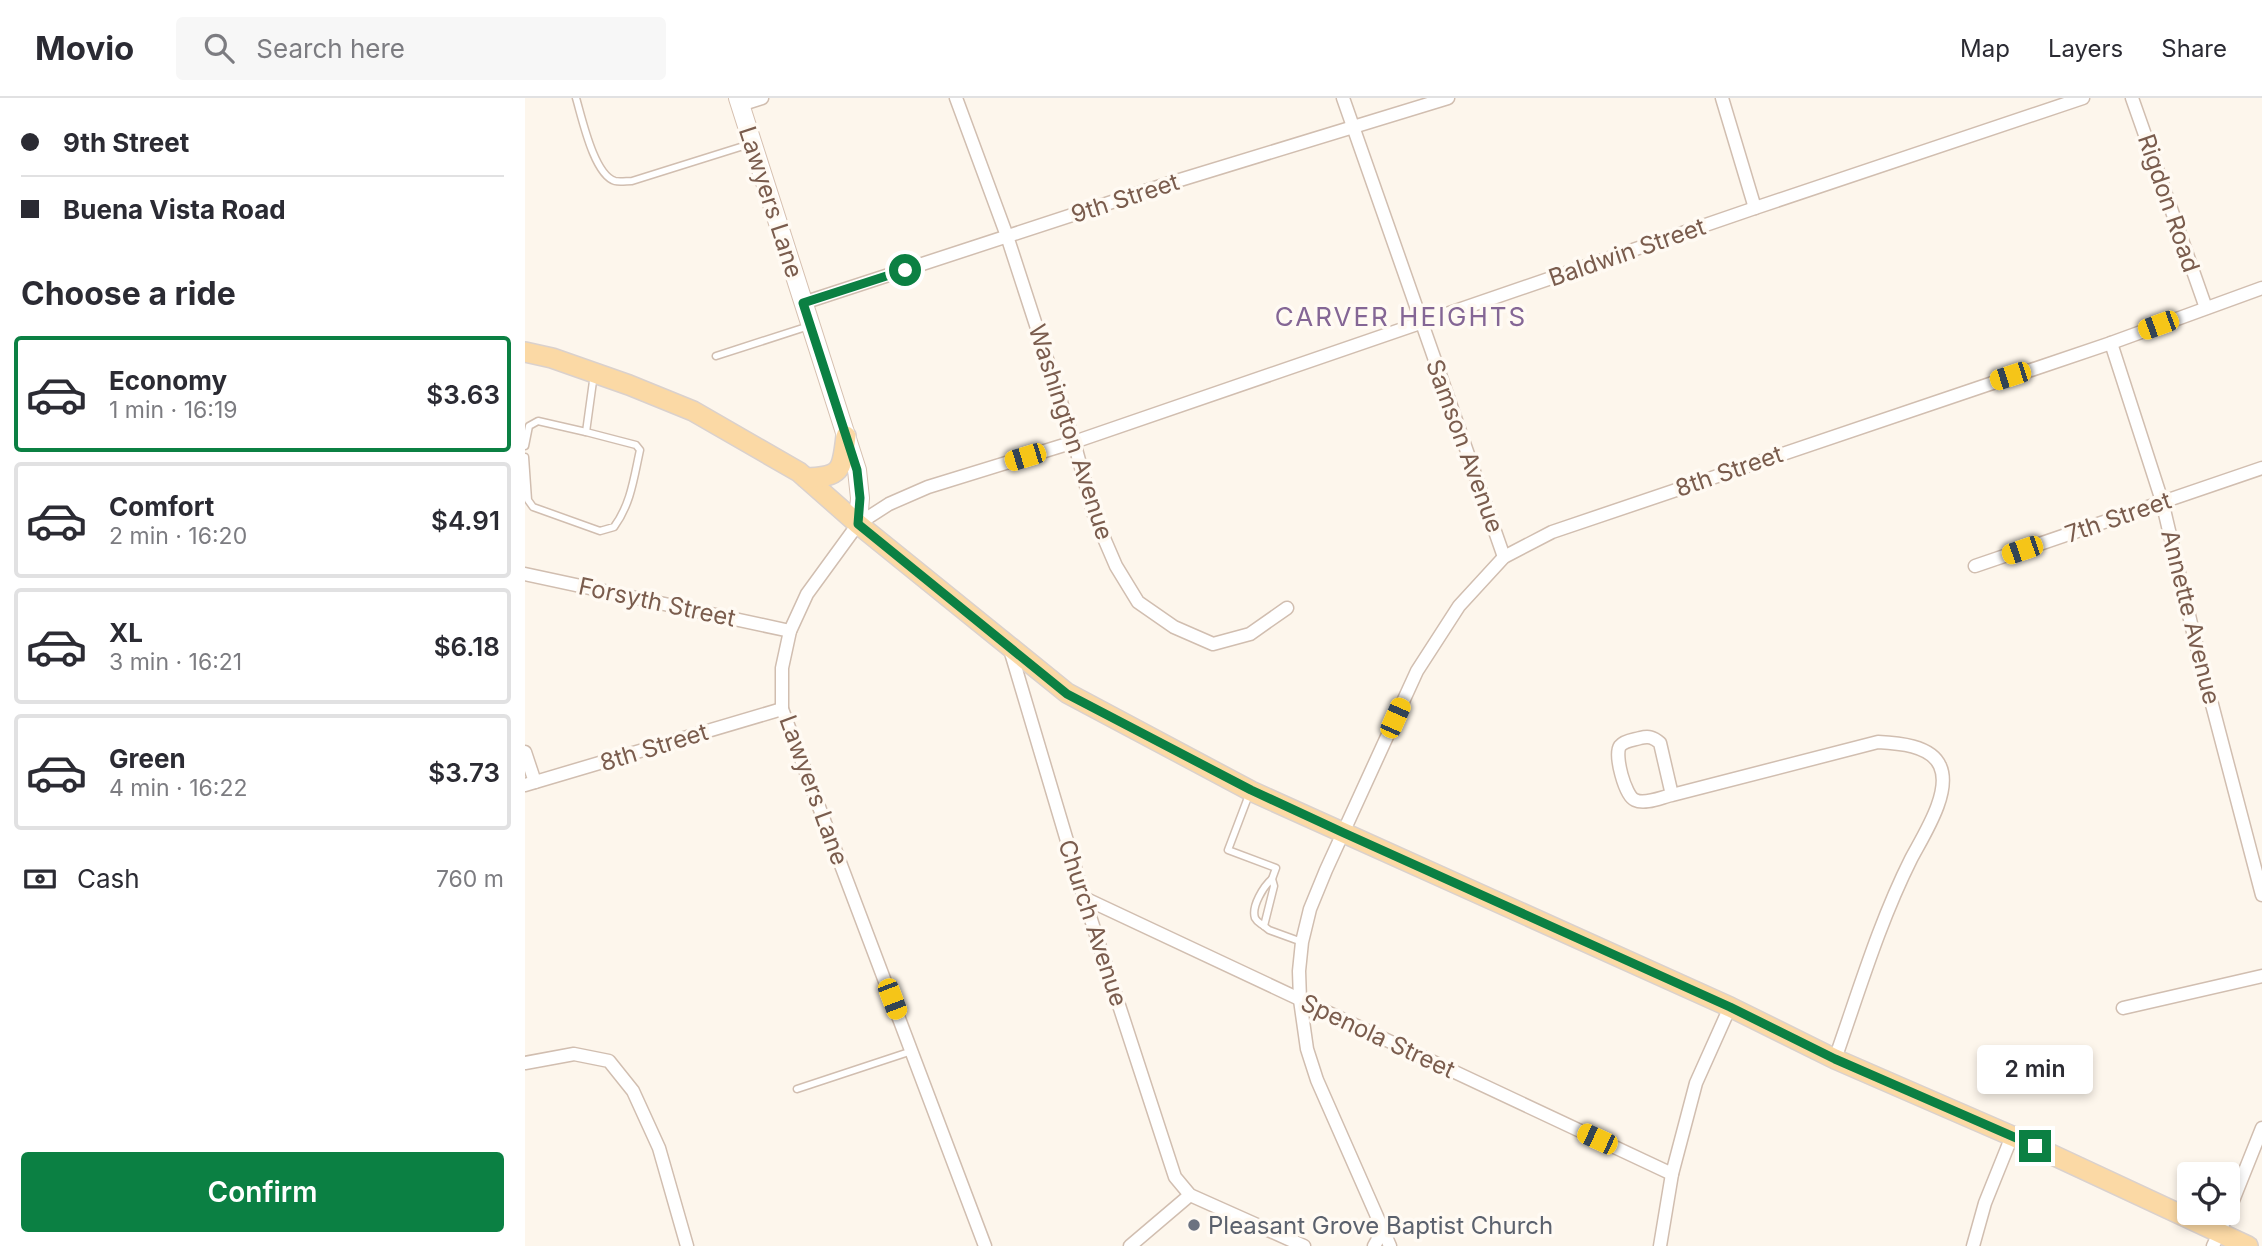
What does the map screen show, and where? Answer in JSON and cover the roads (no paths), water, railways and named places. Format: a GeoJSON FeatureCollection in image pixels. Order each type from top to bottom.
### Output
{"type":"FeatureCollection","features":[{"type":"Feature","properties":{"kind":"main road"},"geometry":{"type":"LineString","coordinates":[[525,352],[552,358],[629,384],[693,411],[799,472],[858,524],[1067,694],[1251,790],[1730,1007],[1835,1059],[2012,1136],[2216,1239],[2248,1246]]}},
{"type":"Feature","properties":{"kind":"main road"},"geometry":{"type":"LineString","coordinates":[[806,478],[823,478],[843,465],[846,436]]}},
{"type":"Feature","properties":{"kind":"street"},"geometry":{"type":"LineString","coordinates":[[739,102],[762,98]]}},
{"type":"Feature","properties":{"kind":"street","name":"Washington Avenue"},"geometry":{"type":"LineString","coordinates":[[956,98],[1007,236],[1074,442],[1094,515],[1116,566],[1138,602],[1174,627],[1213,644],[1250,634],[1287,608]]}},
{"type":"Feature","properties":{"kind":"street","name":"Samson Avenue"},"geometry":{"type":"LineString","coordinates":[[1343,98],[1504,557]]}},
{"type":"Feature","properties":{"kind":"street","name":"9th Street"},"geometry":{"type":"LineString","coordinates":[[803,303],[1170,183],[1448,98]]}},
{"type":"Feature","properties":{"kind":"street"},"geometry":{"type":"LineString","coordinates":[[1722,98],[1755,208]]}},
{"type":"Feature","properties":{"kind":"street","name":"Baldwin Street"},"geometry":{"type":"LineString","coordinates":[[858,524],[889,504],[928,487],[1074,442],[2083,98]]}},
{"type":"Feature","properties":{"kind":"street","name":"Rigdon Road"},"geometry":{"type":"LineString","coordinates":[[2132,98],[2206,308]]}},
{"type":"Feature","properties":{"kind":"street","name":"Lawyers Lane"},"geometry":{"type":"LineString","coordinates":[[739,102],[857,470],[860,498],[858,524],[807,594],[790,631],[782,668],[782,709],[985,1246]]}},
{"type":"Feature","properties":{"kind":"street","name":"8th Street"},"geometry":{"type":"LineString","coordinates":[[1390,1246],[1317,1080],[1307,1049],[1300,1000],[1302,942],[1310,909],[1417,671],[1459,607],[1504,557],[1552,532],[2111,343],[2262,288]]}},
{"type":"Feature","properties":{"kind":"street","name":"Annette Avenue"},"geometry":{"type":"LineString","coordinates":[[2111,343],[2162,501],[2193,632],[2262,895]]}},
{"type":"Feature","properties":{"kind":"street","name":"7th Street"},"geometry":{"type":"LineString","coordinates":[[1975,566],[2262,468]]}},
{"type":"Feature","properties":{"kind":"street","name":"Forsyth Street"},"geometry":{"type":"LineString","coordinates":[[525,574],[790,631]]}},
{"type":"Feature","properties":{"kind":"street","name":"Church Avenue"},"geometry":{"type":"LineString","coordinates":[[1009,645],[1084,898],[1175,1177],[1190,1195]]}},
{"type":"Feature","properties":{"kind":"street","name":"8th Street"},"geometry":{"type":"LineString","coordinates":[[530,784],[782,709]]}},
{"type":"Feature","properties":{"kind":"street"},"geometry":{"type":"LineString","coordinates":[[1672,795],[1660,743],[1654,737],[1647,736],[1620,746],[1617,754],[1627,793],[1634,800],[1641,802],[1672,795],[1878,742],[1906,743],[1927,753],[1940,765],[1944,788],[1890,900],[1835,1059]]}},
{"type":"Feature","properties":{"kind":"street"},"geometry":{"type":"LineString","coordinates":[[525,752],[530,784]]}},
{"type":"Feature","properties":{"kind":"street","name":"Spenola Street"},"geometry":{"type":"LineString","coordinates":[[1084,898],[1672,1174]]}},
{"type":"Feature","properties":{"kind":"street"},"geometry":{"type":"LineString","coordinates":[[2123,1008],[2262,976]]}},
{"type":"Feature","properties":{"kind":"street"},"geometry":{"type":"LineString","coordinates":[[1660,1246],[1672,1174],[1696,1083],[1730,1007]]}},
{"type":"Feature","properties":{"kind":"street"},"geometry":{"type":"LineString","coordinates":[[525,1063],[574,1054],[609,1061],[633,1091],[659,1148],[687,1246]]}},
{"type":"Feature","properties":{"kind":"street"},"geometry":{"type":"LineString","coordinates":[[2240,1183],[2262,1128]]}},
{"type":"Feature","properties":{"kind":"street"},"geometry":{"type":"LineString","coordinates":[[1973,1246],[1985,1203],[2012,1136]]}},
{"type":"Feature","properties":{"kind":"street"},"geometry":{"type":"LineString","coordinates":[[1130,1246],[1190,1195],[1304,1246]]}},
{"type":"Feature","properties":{"kind":"street"},"geometry":{"type":"LineString","coordinates":[[1374,1246],[1382,1224]]}},
{"type":"Feature","properties":{"kind":"lane"},"geometry":{"type":"LineString","coordinates":[[576,98],[596,160],[604,173],[615,181],[632,181],[752,143]]}},
{"type":"Feature","properties":{"kind":"lane"},"geometry":{"type":"LineString","coordinates":[[716,356],[810,325]]}},
{"type":"Feature","properties":{"kind":"lane"},"geometry":{"type":"LineString","coordinates":[[586,432],[594,372]]}},
{"type":"Feature","properties":{"kind":"lane"},"geometry":{"type":"LineString","coordinates":[[525,446],[529,426],[538,421],[636,445],[640,450],[630,497],[623,515],[614,527],[600,531],[533,508],[528,499],[525,457]]}},
{"type":"Feature","properties":{"kind":"lane"},"geometry":{"type":"LineString","coordinates":[[1251,790],[1228,850],[1276,868],[1272,879],[1265,884],[1254,916],[1269,930],[1302,942]]}},
{"type":"Feature","properties":{"kind":"lane"},"geometry":{"type":"LineString","coordinates":[[1264,926],[1274,886],[1272,879]]}},
{"type":"Feature","properties":{"kind":"lane"},"geometry":{"type":"LineString","coordinates":[[797,1089],[912,1051]]}},
{"type":"Feature","properties":{"kind":"place","name":"Pleasant Grove Baptist Church"},"geometry":{"type":"Point","coordinates":[1194,1225]}},
{"type":"Feature","properties":{"kind":"district","name":"CARVER HEIGHTS"},"geometry":{"type":"Point","coordinates":[1401,316]}}]}
